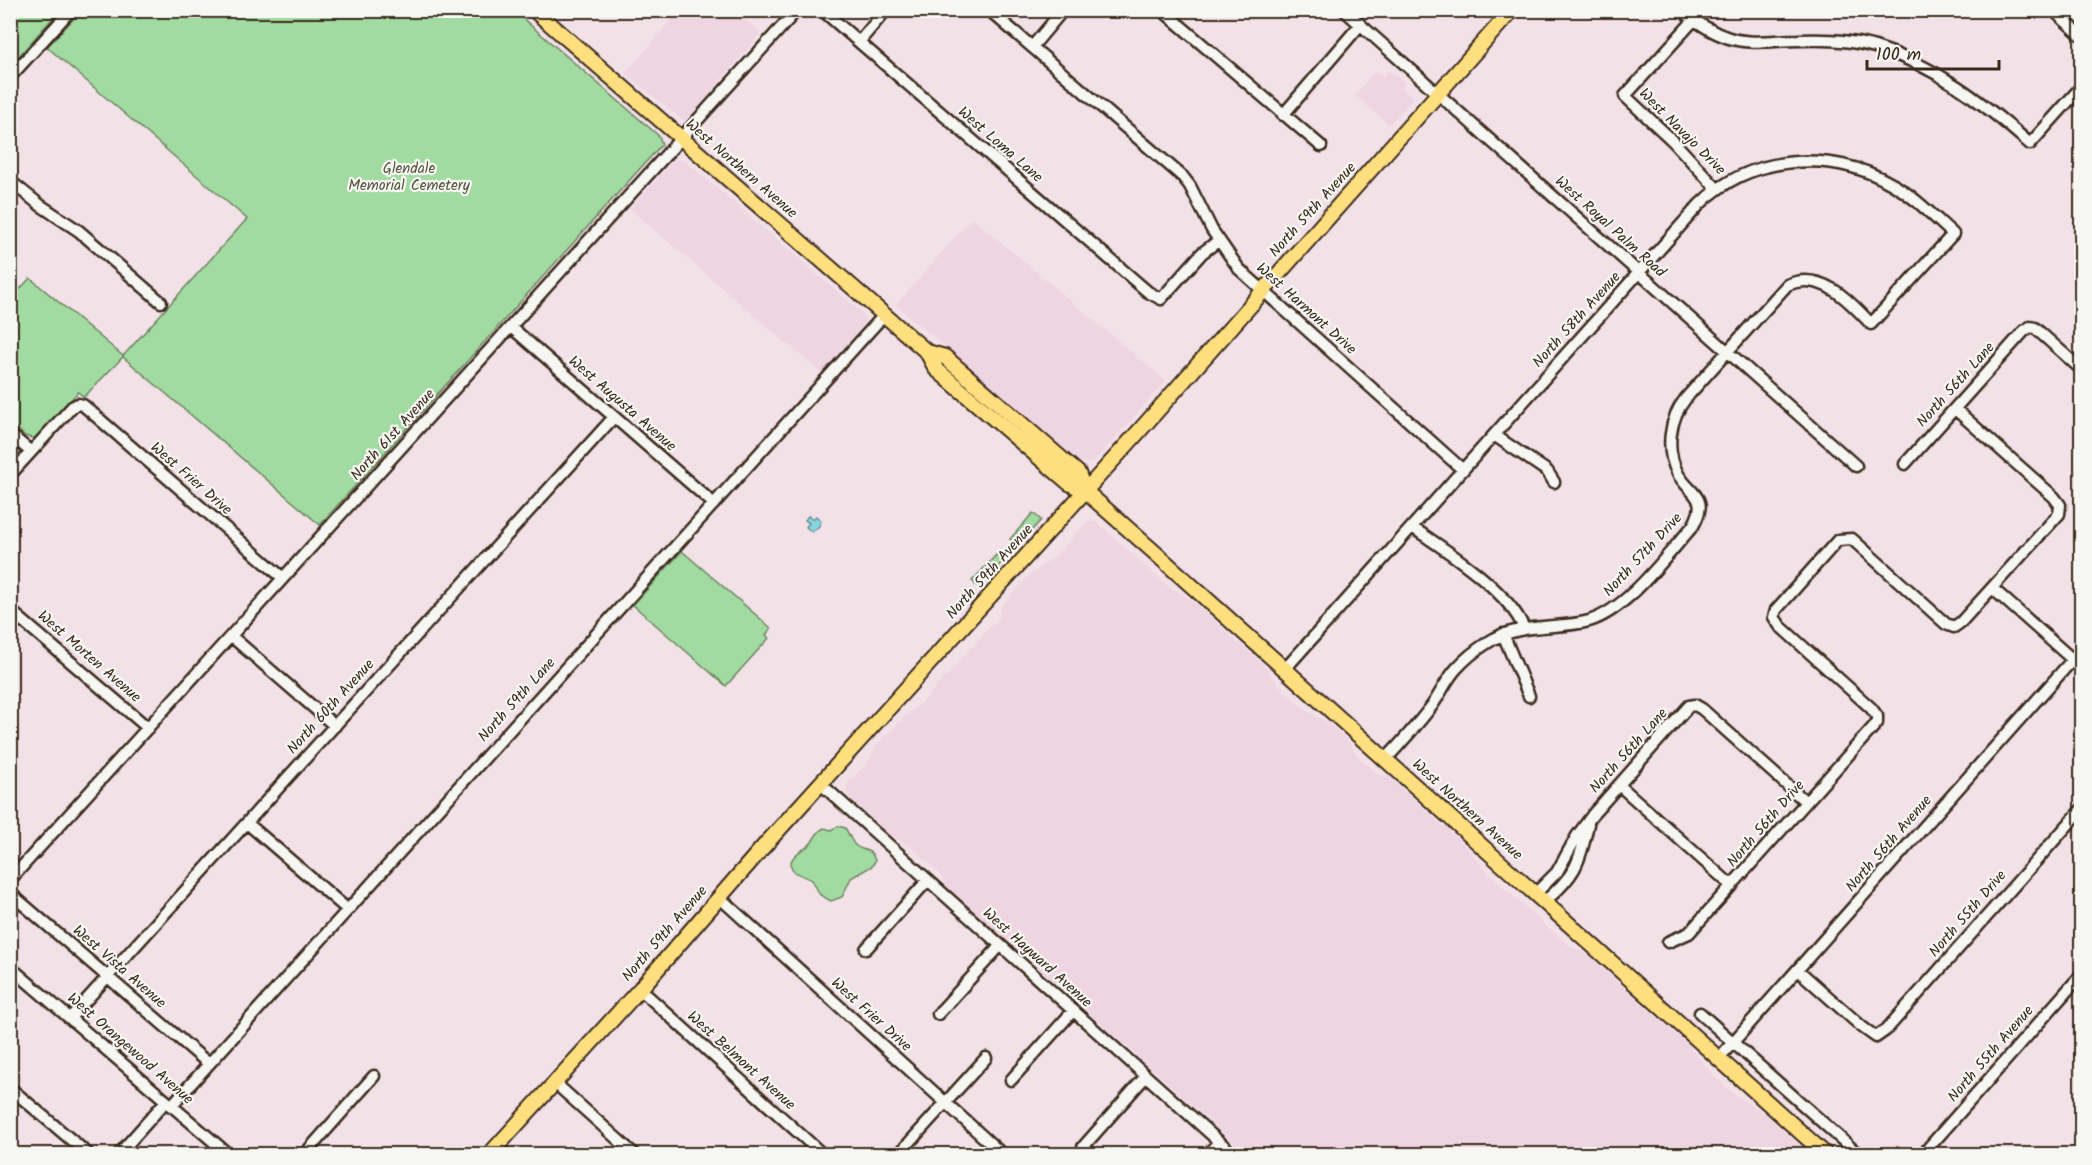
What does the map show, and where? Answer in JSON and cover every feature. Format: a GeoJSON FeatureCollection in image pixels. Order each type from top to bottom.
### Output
{"type":"FeatureCollection","features":[{"type":"Feature","properties":{"kind":"main road","name":"West Northern Avenue"},"geometry":{"type":"LineString","coordinates":[[534,10],[927,352],[936,369],[1069,483],[1085,491],[1825,1155]]}},
{"type":"Feature","properties":{"kind":"main road","name":"North 59th Avenue"},"geometry":{"type":"LineString","coordinates":[[490,1155],[640,990],[719,897],[1085,491],[1512,10]]}},
{"type":"Feature","properties":{"kind":"street"},"geometry":{"type":"LineString","coordinates":[[10,77],[71,10]]}},
{"type":"Feature","properties":{"kind":"street","name":"North 61st Avenue"},"geometry":{"type":"LineString","coordinates":[[10,880],[797,10]]}},
{"type":"Feature","properties":{"kind":"street","name":"West Loma Lane"},"geometry":{"type":"LineString","coordinates":[[822,10],[1148,292],[1161,299],[1202,253],[1218,241]]}},
{"type":"Feature","properties":{"kind":"street"},"geometry":{"type":"LineString","coordinates":[[859,42],[886,10]]}},
{"type":"Feature","properties":{"kind":"street","name":"West Harmont Drive"},"geometry":{"type":"LineString","coordinates":[[989,10],[1183,177],[1218,241],[1239,269],[1463,470]]}},
{"type":"Feature","properties":{"kind":"street"},"geometry":{"type":"LineString","coordinates":[[1032,46],[1063,10]]}},
{"type":"Feature","properties":{"kind":"street"},"geometry":{"type":"LineString","coordinates":[[1162,10],[1321,146]]}},
{"type":"Feature","properties":{"kind":"street","name":"West Royal Palm Road"},"geometry":{"type":"LineString","coordinates":[[1344,10],[1856,466]]}},
{"type":"Feature","properties":{"kind":"street"},"geometry":{"type":"LineString","coordinates":[[1682,10],[1694,20],[1729,38],[1758,42],[1833,41],[1874,47],[1906,59],[1944,78],[1977,99],[2030,144],[2082,86]]}},
{"type":"Feature","properties":{"kind":"street"},"geometry":{"type":"LineString","coordinates":[[1694,20],[1703,10]]}},
{"type":"Feature","properties":{"kind":"street"},"geometry":{"type":"LineString","coordinates":[[2053,10],[2082,36]]}},
{"type":"Feature","properties":{"kind":"street","name":"West Navajo Drive"},"geometry":{"type":"LineString","coordinates":[[1694,20],[1625,96],[1673,141],[1718,189]]}},
{"type":"Feature","properties":{"kind":"street"},"geometry":{"type":"LineString","coordinates":[[1283,115],[1360,25]]}},
{"type":"Feature","properties":{"kind":"street","name":"North 58th Avenue"},"geometry":{"type":"LineString","coordinates":[[1285,669],[1700,204],[1718,189],[1750,172],[1772,165],[1810,161],[1845,165],[1862,170],[1902,190],[1953,234],[1871,324],[1854,305],[1827,285],[1807,280],[1787,285]]}},
{"type":"Feature","properties":{"kind":"street"},"geometry":{"type":"LineString","coordinates":[[10,181],[40,205],[79,231],[161,302]]}},
{"type":"Feature","properties":{"kind":"street","name":"North 57th Drive"},"geometry":{"type":"LineString","coordinates":[[1386,759],[1432,705],[1455,670],[1486,643],[1503,634],[1524,628],[1572,624],[1606,614],[1626,600],[1693,526],[1698,518],[1700,505],[1695,493],[1679,475],[1673,459],[1670,443],[1672,426],[1680,406],[1787,285]]}},
{"type":"Feature","properties":{"kind":"street","name":"North 59th Lane"},"geometry":{"type":"LineString","coordinates":[[119,1155],[209,1064],[884,315]]}},
{"type":"Feature","properties":{"kind":"street","name":"West Augusta Avenue"},"geometry":{"type":"LineString","coordinates":[[510,327],[714,504]]}},
{"type":"Feature","properties":{"kind":"street","name":"North 56th Lane"},"geometry":{"type":"LineString","coordinates":[[1905,464],[2030,327],[2035,328],[2082,370]]}},
{"type":"Feature","properties":{"kind":"street","name":"West Frier Drive"},"geometry":{"type":"LineString","coordinates":[[31,452],[72,407],[78,404],[83,405],[283,578]]}},
{"type":"Feature","properties":{"kind":"street"},"geometry":{"type":"LineString","coordinates":[[1955,409],[2054,496],[2060,506],[2058,514],[1992,588],[2082,669]]}},
{"type":"Feature","properties":{"kind":"street","name":"North 60th Avenue"},"geometry":{"type":"LineString","coordinates":[[71,1017],[614,417]]}},
{"type":"Feature","properties":{"kind":"street"},"geometry":{"type":"LineString","coordinates":[[10,434],[31,452],[10,475]]}},
{"type":"Feature","properties":{"kind":"street"},"geometry":{"type":"LineString","coordinates":[[1494,435],[1547,471],[1554,482]]}},
{"type":"Feature","properties":{"kind":"street"},"geometry":{"type":"LineString","coordinates":[[1412,527],[1474,572],[1497,592],[1519,616],[1524,628]]}},
{"type":"Feature","properties":{"kind":"street","name":"North 56th Drive"},"geometry":{"type":"LineString","coordinates":[[1668,942],[1689,933],[1877,723],[1877,716],[1871,708],[1780,626],[1774,617],[1776,610],[1838,540],[1852,539],[1946,624],[1954,627],[1992,588]]}},
{"type":"Feature","properties":{"kind":"street","name":"West Morten Avenue"},"geometry":{"type":"LineString","coordinates":[[10,610],[148,728]]}},
{"type":"Feature","properties":{"kind":"street"},"geometry":{"type":"LineString","coordinates":[[1503,634],[1529,696]]}},
{"type":"Feature","properties":{"kind":"street"},"geometry":{"type":"LineString","coordinates":[[231,636],[335,726]]}},
{"type":"Feature","properties":{"kind":"street","name":"North 56th Avenue"},"geometry":{"type":"LineString","coordinates":[[1719,1058],[2082,649]]}},
{"type":"Feature","properties":{"kind":"street","name":"North 56th Lane"},"geometry":{"type":"LineString","coordinates":[[1539,898],[1560,889],[1576,869],[1588,821],[1689,706],[1695,705],[1702,709],[1806,802]]}},
{"type":"Feature","properties":{"kind":"street","name":"West Hayward Avenue"},"geometry":{"type":"LineString","coordinates":[[821,784],[1233,1155]]}},
{"type":"Feature","properties":{"kind":"street"},"geometry":{"type":"LineString","coordinates":[[1619,785],[1732,886]]}},
{"type":"Feature","properties":{"kind":"street","name":"North 55th Drive"},"geometry":{"type":"LineString","coordinates":[[1798,970],[1876,1037],[1886,1030],[2082,808]]}},
{"type":"Feature","properties":{"kind":"street"},"geometry":{"type":"LineString","coordinates":[[247,823],[348,910]]}},
{"type":"Feature","properties":{"kind":"street"},"geometry":{"type":"LineString","coordinates":[[866,949],[928,880]]}},
{"type":"Feature","properties":{"kind":"street","name":"West Vista Avenue"},"geometry":{"type":"LineString","coordinates":[[10,893],[209,1064]]}},
{"type":"Feature","properties":{"kind":"street","name":"West Frier Drive"},"geometry":{"type":"LineString","coordinates":[[719,897],[1002,1155]]}},
{"type":"Feature","properties":{"kind":"street"},"geometry":{"type":"LineString","coordinates":[[938,1014],[1000,946]]}},
{"type":"Feature","properties":{"kind":"street","name":"West Orangewood Avenue"},"geometry":{"type":"LineString","coordinates":[[10,967],[71,1017],[228,1155]]}},
{"type":"Feature","properties":{"kind":"street","name":"North 55th Avenue"},"geometry":{"type":"LineString","coordinates":[[1923,1155],[2082,974]]}},
{"type":"Feature","properties":{"kind":"street","name":"West Belmont Avenue"},"geometry":{"type":"LineString","coordinates":[[640,990],[822,1155]]}},
{"type":"Feature","properties":{"kind":"street"},"geometry":{"type":"LineString","coordinates":[[1011,1080],[1073,1011]]}},
{"type":"Feature","properties":{"kind":"street"},"geometry":{"type":"LineString","coordinates":[[1700,1013],[1858,1155]]}},
{"type":"Feature","properties":{"kind":"street"},"geometry":{"type":"LineString","coordinates":[[899,1155],[986,1058]]}},
{"type":"Feature","properties":{"kind":"street"},"geometry":{"type":"LineString","coordinates":[[305,1155],[374,1076]]}},
{"type":"Feature","properties":{"kind":"street"},"geometry":{"type":"LineString","coordinates":[[1083,1147],[1146,1076]]}},
{"type":"Feature","properties":{"kind":"street"},"geometry":{"type":"LineString","coordinates":[[555,1083],[634,1155]]}},
{"type":"Feature","properties":{"kind":"street"},"geometry":{"type":"LineString","coordinates":[[10,1088],[87,1155]]}},
{"type":"Feature","properties":{"kind":"street"},"geometry":{"type":"LineString","coordinates":[[1208,1155],[1220,1142]]}},
{"type":"Feature","properties":{"kind":"shaded area"},"geometry":{"type":"Polygon","coordinates":[[[679,11],[735,11],[761,33],[691,115],[684,120],[626,73],[679,11]]]}},
{"type":"Feature","properties":{"kind":"shaded area"},"geometry":{"type":"Polygon","coordinates":[[[1375,71],[1383,77],[1387,72],[1392,72],[1405,83],[1401,88],[1413,98],[1389,125],[1355,95],[1375,71]]]}},
{"type":"Feature","properties":{"kind":"shaded area"},"geometry":{"type":"Polygon","coordinates":[[[684,160],[863,314],[865,319],[861,328],[821,373],[630,209],[673,161],[684,160]]]}},
{"type":"Feature","properties":{"kind":"shaded area"},"geometry":{"type":"Polygon","coordinates":[[[972,218],[1166,381],[1091,463],[1077,460],[896,305],[972,218]]]}},
{"type":"Feature","properties":{"kind":"shaded area"},"geometry":{"type":"Polygon","coordinates":[[[1088,521],[1098,523],[1169,587],[1198,606],[1259,661],[1285,691],[1311,714],[1326,722],[1348,741],[1358,756],[1379,775],[1389,777],[1463,844],[1487,872],[1544,924],[1570,946],[1586,954],[1687,1044],[1711,1073],[1735,1095],[1768,1117],[1809,1154],[1247,1154],[947,886],[938,872],[912,848],[887,832],[851,799],[846,791],[848,783],[870,760],[875,747],[926,698],[999,617],[1001,607],[1029,576],[1056,555],[1088,521]]]}},
{"type":"Feature","properties":{"kind":"green space"},"geometry":{"type":"Polygon","coordinates":[[[10,11],[59,11],[11,65],[10,11]]]}},
{"type":"Feature","properties":{"kind":"green space","name":"Glendale Memorial Cemetery"},"geometry":{"type":"Polygon","coordinates":[[[81,11],[514,11],[659,136],[662,144],[320,525],[123,357],[84,397],[78,392],[35,439],[25,436],[11,423],[11,299],[30,278],[123,356],[247,219],[47,47],[81,11]]]}},
{"type":"Feature","properties":{"kind":"green space"},"geometry":{"type":"Polygon","coordinates":[[[1033,513],[1041,520],[1016,548],[1010,539],[1033,513]]]}},
{"type":"Feature","properties":{"kind":"green space"},"geometry":{"type":"Polygon","coordinates":[[[682,551],[771,628],[766,635],[769,638],[726,686],[633,605],[682,551]]]}},
{"type":"Feature","properties":{"kind":"green space"},"geometry":{"type":"Polygon","coordinates":[[[996,555],[1004,560],[979,588],[972,581],[996,555]]]}},
{"type":"Feature","properties":{"kind":"green space"},"geometry":{"type":"Polygon","coordinates":[[[838,826],[845,828],[854,844],[870,852],[875,861],[872,866],[851,878],[842,897],[831,901],[820,895],[812,880],[794,872],[790,864],[795,855],[810,844],[821,830],[824,828],[831,830],[838,826]]]}},
{"type":"Feature","properties":{"kind":"water"},"geometry":{"type":"Polygon","coordinates":[[[808,516],[813,519],[816,516],[821,521],[812,532],[806,527],[809,523],[805,520],[808,516]]]}}]}
